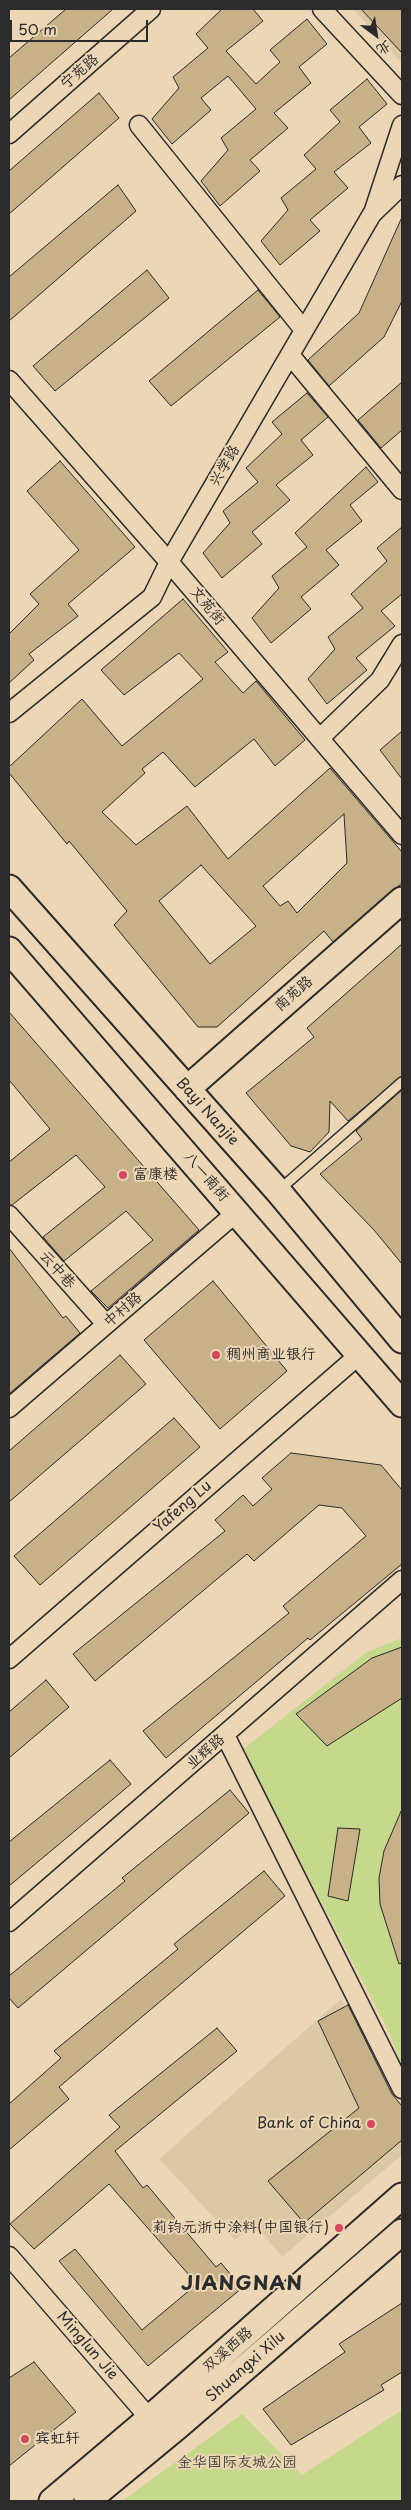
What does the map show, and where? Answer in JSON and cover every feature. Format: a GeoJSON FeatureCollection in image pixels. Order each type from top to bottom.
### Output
{"type":"FeatureCollection","features":[{"type":"Feature","properties":{"kind":"main road","name":"Bayi Nanjie"},"geometry":{"type":"LineString","coordinates":[[9,888],[278,1191],[402,1340]]}},
{"type":"Feature","properties":{"kind":"main road","name":"南苑路"},"geometry":{"type":"LineString","coordinates":[[187,1089],[402,900]]}},
{"type":"Feature","properties":{"kind":"main road","name":"八一南街"},"geometry":{"type":"LineString","coordinates":[[9,950],[402,1404]]}},
{"type":"Feature","properties":{"kind":"main road","name":"双溪西路"},"geometry":{"type":"LineString","coordinates":[[52,2501],[158,2428],[402,2196]]}},
{"type":"Feature","properties":{"kind":"main road","name":"Shuangxi Xilu"},"geometry":{"type":"LineString","coordinates":[[87,2501],[158,2428],[402,2232]]}},
{"type":"Feature","properties":{"kind":"street","name":"宁苑路"},"geometry":{"type":"LineString","coordinates":[[12,126],[151,9]]}},
{"type":"Feature","properties":{"kind":"street"},"geometry":{"type":"LineString","coordinates":[[322,9],[402,95]]}},
{"type":"Feature","properties":{"kind":"street"},"geometry":{"type":"LineString","coordinates":[[139,125],[304,330]]}},
{"type":"Feature","properties":{"kind":"street"},"geometry":{"type":"LineString","coordinates":[[397,186],[402,125]]}},
{"type":"Feature","properties":{"kind":"street","name":"兴学路"},"geometry":{"type":"LineString","coordinates":[[9,713],[152,597],[169,562],[372,214],[397,186]]}},
{"type":"Feature","properties":{"kind":"street"},"geometry":{"type":"LineString","coordinates":[[290,355],[402,490]]}},
{"type":"Feature","properties":{"kind":"street","name":"文苑街"},"geometry":{"type":"LineString","coordinates":[[9,380],[169,562],[402,835]]}},
{"type":"Feature","properties":{"kind":"street"},"geometry":{"type":"LineString","coordinates":[[320,738],[380,680],[402,644]]}},
{"type":"Feature","properties":{"kind":"street","name":"中村路"},"geometry":{"type":"LineString","coordinates":[[9,1408],[237,1212]]}},
{"type":"Feature","properties":{"kind":"street","name":"云中巷"},"geometry":{"type":"LineString","coordinates":[[9,1215],[106,1324]]}},
{"type":"Feature","properties":{"kind":"street","name":"Yafeng Lu"},"geometry":{"type":"LineString","coordinates":[[9,1659],[359,1355]]}},
{"type":"Feature","properties":{"kind":"street","name":"业辉路"},"geometry":{"type":"LineString","coordinates":[[9,1922],[402,1580]]}},
{"type":"Feature","properties":{"kind":"street"},"geometry":{"type":"LineString","coordinates":[[225,1735],[402,2089]]}},
{"type":"Feature","properties":{"kind":"street","name":"Minglun Jie"},"geometry":{"type":"LineString","coordinates":[[12,2266],[158,2428]]}},
{"type":"Feature","properties":{"kind":"lane"},"geometry":{"type":"LineString","coordinates":[[278,1191],[402,1082]]}},
{"type":"Feature","properties":{"kind":"shaded area"},"geometry":{"type":"Polygon","coordinates":[[[353,9],[402,9],[402,63],[353,9]]]}},
{"type":"Feature","properties":{"kind":"shaded area"},"geometry":{"type":"Polygon","coordinates":[[[341,1999],[402,2118],[402,2155],[282,2257],[255,2224],[235,2240],[159,2159],[341,1999]]]}},
{"type":"Feature","properties":{"kind":"green space"},"geometry":{"type":"Polygon","coordinates":[[[402,1638],[402,2065],[388,2030],[242,1750],[367,1652],[402,1638]]]}},
{"type":"Feature","properties":{"kind":"green space","name":"金华国际友城公园"},"geometry":{"type":"Polygon","coordinates":[[[402,2410],[402,2501],[122,2501],[242,2414],[302,2475],[402,2410]]]}},
{"type":"Feature","properties":{"kind":"building"},"geometry":{"type":"Polygon","coordinates":[[[66,9],[113,9],[9,100],[9,58],[66,9]]]}},
{"type":"Feature","properties":{"kind":"building"},"geometry":{"type":"Polygon","coordinates":[[[222,9],[253,9],[263,21],[226,51],[256,84],[280,62],[270,50],[307,19],[327,44],[299,67],[311,83],[274,113],[288,128],[250,160],[260,171],[220,206],[201,181],[228,150],[221,138],[256,109],[228,76],[201,98],[211,110],[172,144],[152,119],[179,88],[173,77],[208,48],[196,34],[222,9]]]}},
{"type":"Feature","properties":{"kind":"building"},"geometry":{"type":"Polygon","coordinates":[[[361,9],[402,9],[402,53],[361,9]]]}},
{"type":"Feature","properties":{"kind":"building"},"geometry":{"type":"Polygon","coordinates":[[[367,79],[387,104],[359,127],[371,143],[334,172],[348,188],[310,220],[320,231],[280,265],[261,241],[288,210],[281,198],[316,169],[304,155],[340,122],[330,110],[367,79]]]}},
{"type":"Feature","properties":{"kind":"building"},"geometry":{"type":"Polygon","coordinates":[[[99,93],[119,118],[9,214],[9,171],[99,93]]]}},
{"type":"Feature","properties":{"kind":"building"},"geometry":{"type":"Polygon","coordinates":[[[118,185],[136,211],[9,321],[9,277],[118,185]]]}},
{"type":"Feature","properties":{"kind":"building"},"geometry":{"type":"Polygon","coordinates":[[[402,217],[402,301],[384,337],[329,386],[308,360],[359,313],[402,217]]]}},
{"type":"Feature","properties":{"kind":"building"},"geometry":{"type":"Polygon","coordinates":[[[147,270],[169,298],[55,391],[33,366],[147,270]]]}},
{"type":"Feature","properties":{"kind":"building"},"geometry":{"type":"Polygon","coordinates":[[[258,290],[280,317],[171,406],[149,381],[258,290]]]}},
{"type":"Feature","properties":{"kind":"building"},"geometry":{"type":"Polygon","coordinates":[[[402,382],[402,430],[381,448],[358,420],[402,382]]]}},
{"type":"Feature","properties":{"kind":"building"},"geometry":{"type":"Polygon","coordinates":[[[307,393],[328,417],[301,440],[313,455],[276,485],[290,500],[252,532],[262,544],[222,578],[203,553],[230,523],[223,511],[258,482],[246,468],[282,434],[272,422],[307,393]]]}},
{"type":"Feature","properties":{"kind":"building"},"geometry":{"type":"Polygon","coordinates":[[[60,461],[135,547],[68,604],[78,616],[29,654],[34,660],[9,683],[9,634],[39,604],[30,594],[79,550],[27,491],[60,461]]]}},
{"type":"Feature","properties":{"kind":"building"},"geometry":{"type":"Polygon","coordinates":[[[366,467],[378,482],[350,505],[362,521],[326,550],[339,565],[301,597],[311,609],[271,643],[252,618],[279,588],[272,576],[307,547],[295,533],[366,467]]]}},
{"type":"Feature","properties":{"kind":"building"},"geometry":{"type":"Polygon","coordinates":[[[402,527],[402,594],[381,611],[395,626],[356,658],[367,670],[327,704],[308,679],[335,649],[328,637],[363,608],[351,594],[387,561],[377,548],[402,527]]]}},
{"type":"Feature","properties":{"kind":"building"},"geometry":{"type":"Polygon","coordinates":[[[183,599],[228,652],[215,662],[243,693],[256,681],[305,740],[275,766],[254,739],[195,787],[163,752],[142,769],[145,773],[102,812],[136,845],[187,806],[228,859],[330,768],[402,852],[402,883],[333,942],[324,931],[217,1027],[198,1027],[114,925],[127,911],[69,841],[67,844],[9,773],[9,767],[82,699],[122,746],[203,679],[179,653],[124,695],[101,670],[183,599]],[[344,814],[263,886],[280,906],[288,901],[297,913],[347,863],[344,814]],[[201,865],[159,901],[210,964],[256,926],[201,865]]]}},
{"type":"Feature","properties":{"kind":"building"},"geometry":{"type":"Polygon","coordinates":[[[402,731],[402,779],[380,750],[402,731]]]}},
{"type":"Feature","properties":{"kind":"building"},"geometry":{"type":"Polygon","coordinates":[[[402,944],[402,1076],[348,1121],[330,1101],[329,1132],[310,1152],[291,1146],[246,1093],[314,1037],[307,1028],[402,944]]]}},
{"type":"Feature","properties":{"kind":"building","name":"富康楼"},"geometry":{"type":"Polygon","coordinates":[[[9,1012],[199,1230],[108,1308],[91,1291],[153,1240],[126,1211],[64,1261],[43,1237],[105,1187],[76,1155],[12,1205],[9,1205],[9,1162],[50,1129],[9,1080],[9,1012]]]}},
{"type":"Feature","properties":{"kind":"building"},"geometry":{"type":"Polygon","coordinates":[[[402,1090],[402,1264],[374,1230],[320,1174],[362,1139],[356,1131],[402,1090]]]}},
{"type":"Feature","properties":{"kind":"building"},"geometry":{"type":"Polygon","coordinates":[[[9,1248],[63,1318],[66,1316],[80,1333],[9,1394],[9,1248]]]}},
{"type":"Feature","properties":{"kind":"building","name":"稠州商业银行"},"geometry":{"type":"Polygon","coordinates":[[[213,1281],[287,1371],[220,1429],[144,1340],[213,1281]]]}},
{"type":"Feature","properties":{"kind":"building"},"geometry":{"type":"Polygon","coordinates":[[[120,1355],[146,1384],[9,1502],[9,1451],[120,1355]]]}},
{"type":"Feature","properties":{"kind":"building"},"geometry":{"type":"Polygon","coordinates":[[[174,1418],[200,1447],[40,1585],[14,1556],[174,1418]]]}},
{"type":"Feature","properties":{"kind":"building"},"geometry":{"type":"Polygon","coordinates":[[[291,1453],[381,1465],[402,1490],[402,1564],[310,1640],[308,1638],[166,1758],[143,1731],[289,1613],[283,1606],[366,1536],[342,1508],[319,1505],[254,1561],[247,1554],[95,1681],[73,1654],[225,1531],[215,1520],[243,1495],[253,1506],[272,1489],[262,1478],[291,1453]]]}},
{"type":"Feature","properties":{"kind":"building"},"geometry":{"type":"Polygon","coordinates":[[[402,1647],[402,1698],[327,1746],[296,1714],[372,1658],[402,1647]]]}},
{"type":"Feature","properties":{"kind":"building"},"geometry":{"type":"Polygon","coordinates":[[[46,1680],[69,1707],[9,1758],[9,1712],[46,1680]]]}},
{"type":"Feature","properties":{"kind":"building"},"geometry":{"type":"Polygon","coordinates":[[[110,1760],[131,1784],[9,1886],[9,1842],[110,1760]]]}},
{"type":"Feature","properties":{"kind":"building"},"geometry":{"type":"Polygon","coordinates":[[[230,1790],[249,1813],[18,2008],[9,1998],[9,1976],[125,1881],[122,1878],[230,1790]]]}},
{"type":"Feature","properties":{"kind":"building"},"geometry":{"type":"Polygon","coordinates":[[[402,1809],[402,1963],[399,1964],[380,1904],[379,1878],[384,1851],[402,1809]]]}},
{"type":"Feature","properties":{"kind":"building"},"geometry":{"type":"Polygon","coordinates":[[[338,1828],[360,1829],[348,1901],[328,1896],[338,1828]]]}},
{"type":"Feature","properties":{"kind":"building"},"geometry":{"type":"Polygon","coordinates":[[[264,1871],[285,1896],[59,2087],[69,2099],[9,2150],[9,2104],[61,2058],[54,2051],[178,1949],[174,1944],[264,1871]]]}},
{"type":"Feature","properties":{"kind":"building","name":"Bank of China"},"geometry":{"type":"Polygon","coordinates":[[[348,2005],[392,2094],[402,2106],[402,2140],[304,2223],[268,2181],[359,2108],[318,2021],[348,2005]]]}},
{"type":"Feature","properties":{"kind":"building"},"geometry":{"type":"Polygon","coordinates":[[[217,2028],[237,2051],[115,2151],[143,2188],[147,2185],[216,2267],[221,2263],[242,2288],[148,2366],[59,2261],[75,2249],[142,2330],[197,2284],[109,2184],[34,2249],[10,2224],[120,2127],[109,2115],[217,2028]]]}},
{"type":"Feature","properties":{"kind":"building"},"geometry":{"type":"Polygon","coordinates":[[[402,2303],[402,2372],[381,2385],[384,2390],[291,2445],[263,2409],[345,2352],[339,2344],[402,2303]]]}},
{"type":"Feature","properties":{"kind":"building","name":"宾虹轩"},"geometry":{"type":"Polygon","coordinates":[[[34,2362],[76,2412],[9,2466],[9,2378],[34,2362]]]}},
{"type":"Feature","properties":{"kind":"place","name":"富康楼"},"geometry":{"type":"Point","coordinates":[123,1175]}},
{"type":"Feature","properties":{"kind":"place","name":"稠州商业银行"},"geometry":{"type":"Point","coordinates":[216,1355]}},
{"type":"Feature","properties":{"kind":"place","name":"Bank of China"},"geometry":{"type":"Point","coordinates":[371,2124]}},
{"type":"Feature","properties":{"kind":"place","name":"莉钧元浙中涂料(中国银行)"},"geometry":{"type":"Point","coordinates":[339,2228]}},
{"type":"Feature","properties":{"kind":"place","name":"宾虹轩"},"geometry":{"type":"Point","coordinates":[25,2439]}},
{"type":"Feature","properties":{"kind":"district","name":"JIANGNAN"},"geometry":{"type":"Point","coordinates":[242,2284]}}]}
